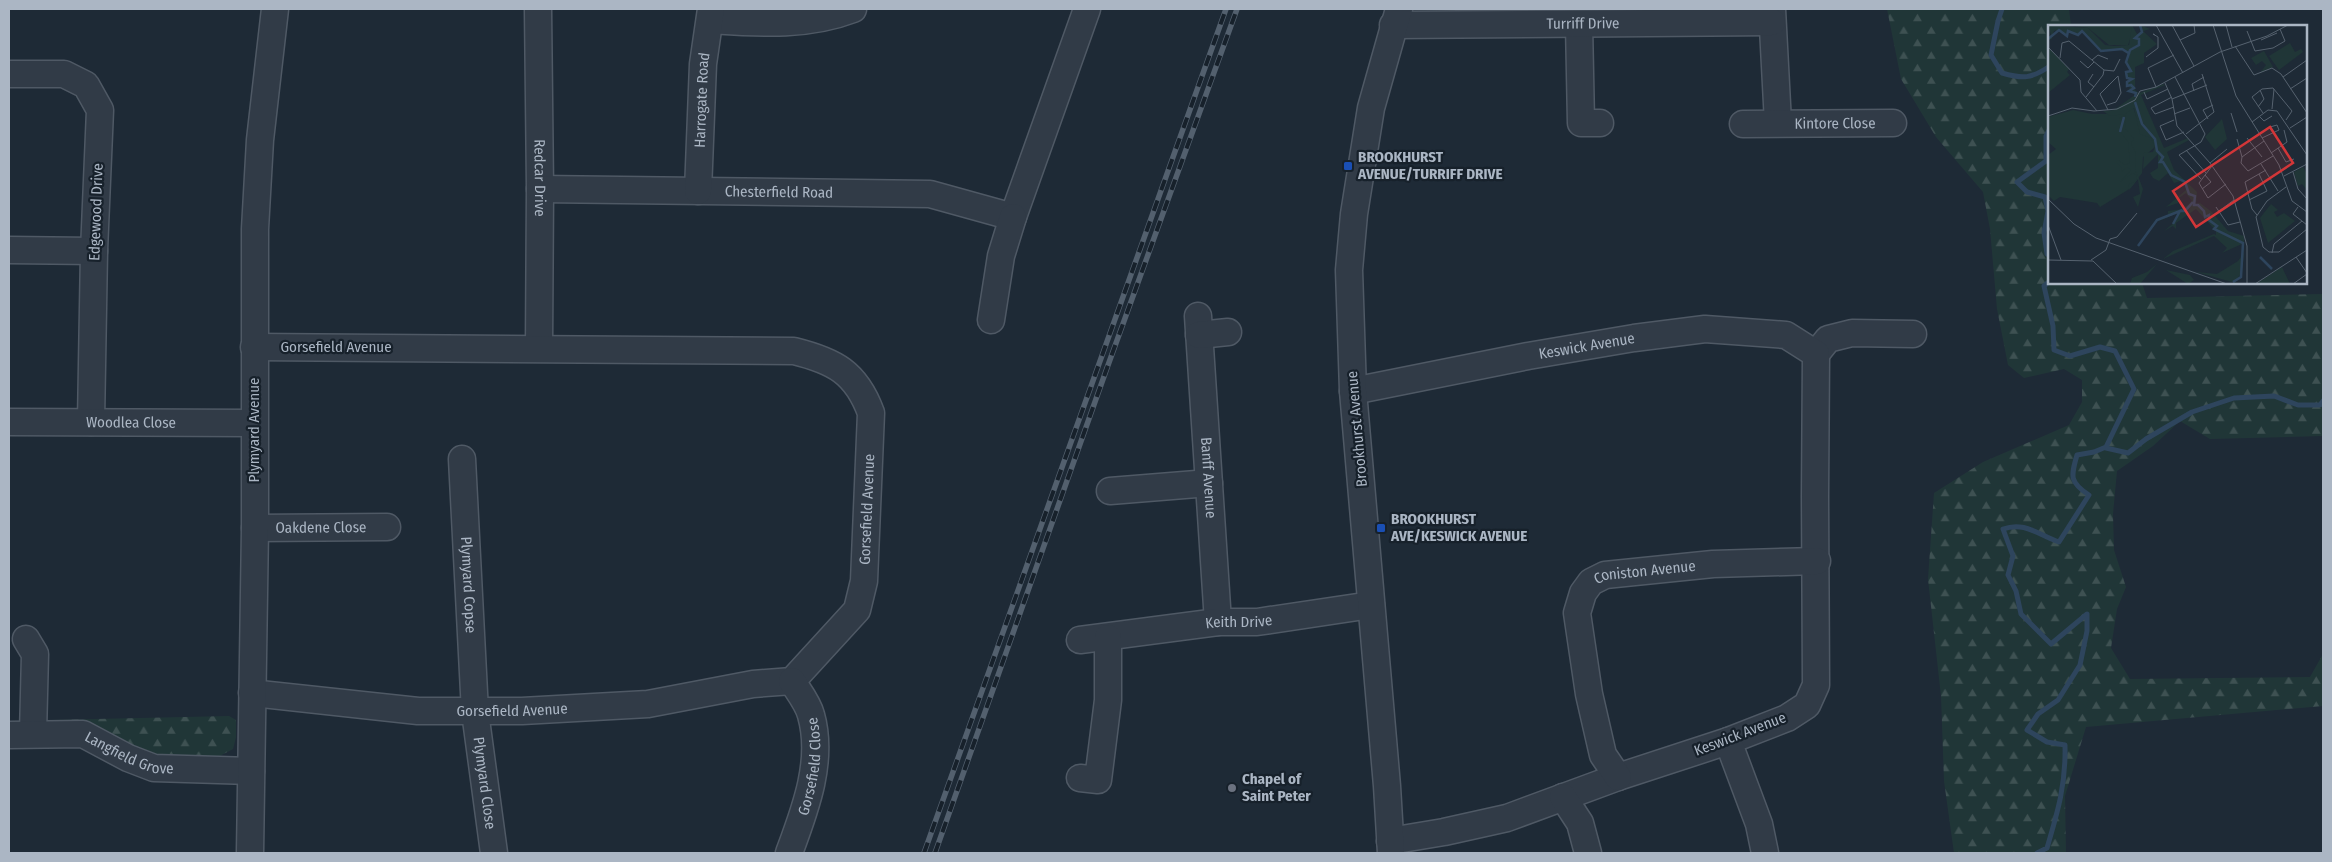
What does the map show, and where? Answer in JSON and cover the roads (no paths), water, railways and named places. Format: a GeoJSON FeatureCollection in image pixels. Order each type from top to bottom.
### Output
{"type":"FeatureCollection","features":[{"type":"Feature","properties":{"kind":"street","name":"Plymyard Avenue"},"geometry":{"type":"LineString","coordinates":[[250,853],[255,528],[253,423],[257,190],[260,140],[275,9]]}},
{"type":"Feature","properties":{"kind":"street","name":"Redcar Drive"},"geometry":{"type":"LineString","coordinates":[[538,9],[539,347]]}},
{"type":"Feature","properties":{"kind":"street"},"geometry":{"type":"LineString","coordinates":[[711,15],[780,24],[829,18],[853,9]]}},
{"type":"Feature","properties":{"kind":"street"},"geometry":{"type":"LineString","coordinates":[[991,320],[1001,256],[1013,217],[1087,9]]}},
{"type":"Feature","properties":{"kind":"street","name":"Harrogate Road"},"geometry":{"type":"LineString","coordinates":[[698,191],[703,64],[711,15]]}},
{"type":"Feature","properties":{"kind":"street","name":"Turriff Drive"},"geometry":{"type":"LineString","coordinates":[[1396,17],[1579,24],[1772,15]]}},
{"type":"Feature","properties":{"kind":"street","name":"Kintore Close"},"geometry":{"type":"LineString","coordinates":[[1772,15],[1778,122]]}},
{"type":"Feature","properties":{"kind":"street","name":"Brookhurst Avenue"},"geometry":{"type":"LineString","coordinates":[[1390,847],[1388,786],[1353,391],[1349,270],[1354,214],[1371,108],[1396,17]]}},
{"type":"Feature","properties":{"kind":"street"},"geometry":{"type":"LineString","coordinates":[[1579,24],[1581,124]]}},
{"type":"Feature","properties":{"kind":"street","name":"Edgewood Drive"},"geometry":{"type":"LineString","coordinates":[[9,74],[64,74],[86,85],[100,110],[94,250],[91,422]]}},
{"type":"Feature","properties":{"kind":"street","name":"Kintore Close"},"geometry":{"type":"LineString","coordinates":[[1743,124],[1778,122],[1893,122]]}},
{"type":"Feature","properties":{"kind":"street","name":"Chesterfield Road"},"geometry":{"type":"LineString","coordinates":[[540,189],[930,194],[1013,217]]}},
{"type":"Feature","properties":{"kind":"street"},"geometry":{"type":"LineString","coordinates":[[9,250],[94,250]]}},
{"type":"Feature","properties":{"kind":"street","name":"Banff Avenue"},"geometry":{"type":"LineString","coordinates":[[1218,622],[1198,325],[1228,332]]}},
{"type":"Feature","properties":{"kind":"street","name":"Keswick Avenue"},"geometry":{"type":"LineString","coordinates":[[1353,391],[1528,356],[1634,338],[1705,329],[1786,335],[1816,354],[1814,496],[1817,561],[1816,684],[1807,705],[1787,718],[1728,741],[1618,777],[1507,818],[1444,832],[1390,847]]}},
{"type":"Feature","properties":{"kind":"street"},"geometry":{"type":"LineString","coordinates":[[1816,354],[1828,339],[1852,333],[1913,334]]}},
{"type":"Feature","properties":{"kind":"street","name":"Gorsefield Avenue"},"geometry":{"type":"LineString","coordinates":[[252,693],[418,711],[475,712],[648,704],[754,684],[792,681],[857,610],[864,581],[870,413],[864,395],[853,379],[838,366],[820,357],[794,350],[539,347],[254,347]]}},
{"type":"Feature","properties":{"kind":"street","name":"Woodlea Close"},"geometry":{"type":"LineString","coordinates":[[9,422],[253,423]]}},
{"type":"Feature","properties":{"kind":"street","name":"Plymyard Copse"},"geometry":{"type":"LineString","coordinates":[[462,459],[475,712]]}},
{"type":"Feature","properties":{"kind":"street"},"geometry":{"type":"LineString","coordinates":[[1110,492],[1209,484]]}},
{"type":"Feature","properties":{"kind":"street","name":"Oakdene Close"},"geometry":{"type":"LineString","coordinates":[[255,528],[387,526]]}},
{"type":"Feature","properties":{"kind":"street","name":"Coniston Avenue"},"geometry":{"type":"LineString","coordinates":[[1618,777],[1603,755],[1589,694],[1577,612],[1583,592],[1591,582],[1606,575],[1713,564],[1817,561]]}},
{"type":"Feature","properties":{"kind":"street","name":"Keith Drive"},"geometry":{"type":"LineString","coordinates":[[1080,640],[1108,638],[1218,622],[1257,622],[1371,605]]}},
{"type":"Feature","properties":{"kind":"street"},"geometry":{"type":"LineString","coordinates":[[1080,778],[1098,780],[1108,700],[1108,638]]}},
{"type":"Feature","properties":{"kind":"street"},"geometry":{"type":"LineString","coordinates":[[21,734],[39,651]]}},
{"type":"Feature","properties":{"kind":"street","name":"Gorsefield Close"},"geometry":{"type":"LineString","coordinates":[[789,853],[809,799],[816,746],[811,714],[792,681]]}},
{"type":"Feature","properties":{"kind":"street","name":"Plymyard Close"},"geometry":{"type":"LineString","coordinates":[[475,712],[494,853]]}},
{"type":"Feature","properties":{"kind":"street","name":"Langfield Grove"},"geometry":{"type":"LineString","coordinates":[[21,734],[83,734],[128,758],[154,768],[251,771]]}},
{"type":"Feature","properties":{"kind":"street"},"geometry":{"type":"LineString","coordinates":[[1728,741],[1759,824],[1766,853]]}},
{"type":"Feature","properties":{"kind":"street"},"geometry":{"type":"LineString","coordinates":[[1563,797],[1580,823],[1588,853]]}},
{"type":"Feature","properties":{"kind":"waterway"},"geometry":{"type":"LineString","coordinates":[[2002,9],[1991,55],[2002,73],[2027,77],[2048,67]]}},
{"type":"Feature","properties":{"kind":"waterway"},"geometry":{"type":"LineString","coordinates":[[2048,132],[2046,136],[2046,161],[2017,182],[2027,192],[2045,197],[2048,211]]}},
{"type":"Feature","properties":{"kind":"waterway"},"geometry":{"type":"LineString","coordinates":[[2048,211],[2044,233],[2048,255]]}},
{"type":"Feature","properties":{"kind":"waterway"},"geometry":{"type":"LineString","coordinates":[[2037,853],[2047,848],[2055,822],[2063,785],[2065,745],[2047,742],[2027,730],[2038,714],[2058,700],[2080,665],[2087,631],[2087,614],[2051,644],[2021,614],[2016,591],[2008,575],[2013,556],[2003,529],[2011,527],[2025,528],[2059,542],[2089,495],[2078,486],[2073,478],[2077,455],[2094,452],[2106,447],[2134,389],[2115,351],[2100,347],[2070,356],[2054,350],[2053,326],[2044,286],[2048,283]]}},
{"type":"Feature","properties":{"kind":"waterway"},"geometry":{"type":"LineString","coordinates":[[2106,448],[2128,453],[2146,439],[2192,412],[2234,398],[2274,396],[2298,405],[2320,405],[2323,401]]}},
{"type":"Feature","properties":{"kind":"railway"},"geometry":{"type":"LineString","coordinates":[[924,853],[1226,9]]}},
{"type":"Feature","properties":{"kind":"railway"},"geometry":{"type":"LineString","coordinates":[[935,853],[1237,9]]}},
{"type":"Feature","properties":{"kind":"place","name":"BROOKHURST AVENUE/TURRIFF DRIVE"},"geometry":{"type":"Point","coordinates":[1348,166]}},
{"type":"Feature","properties":{"kind":"place","name":"BROOKHURST AVE/KESWICK AVENUE"},"geometry":{"type":"Point","coordinates":[1381,528]}},
{"type":"Feature","properties":{"kind":"place","name":"Chapel of Saint Peter"},"geometry":{"type":"Point","coordinates":[1232,788]}}]}
